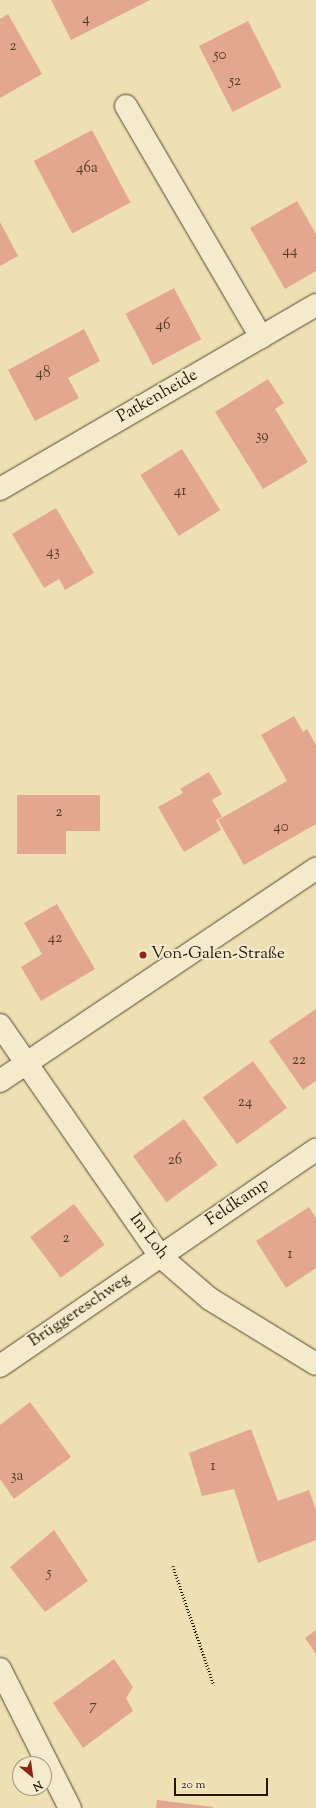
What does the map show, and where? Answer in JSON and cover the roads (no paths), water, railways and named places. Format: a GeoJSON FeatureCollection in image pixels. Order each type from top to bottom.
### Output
{"type":"FeatureCollection","features":[{"type":"Feature","properties":{"kind":"street"},"geometry":{"type":"LineString","coordinates":[[126,106],[261,337]]}},
{"type":"Feature","properties":{"kind":"street","name":"Patkenheide"},"geometry":{"type":"LineString","coordinates":[[0,489],[316,305]]}},
{"type":"Feature","properties":{"kind":"street"},"geometry":{"type":"LineString","coordinates":[[0,1081],[316,869]]}},
{"type":"Feature","properties":{"kind":"street","name":"Im Loh"},"geometry":{"type":"LineString","coordinates":[[0,1025],[160,1256],[210,1299],[316,1364]]}},
{"type":"Feature","properties":{"kind":"street","name":"Feldkamp"},"geometry":{"type":"LineString","coordinates":[[160,1256],[316,1150]]}},
{"type":"Feature","properties":{"kind":"street","name":"Brüggereschweg"},"geometry":{"type":"LineString","coordinates":[[0,1366],[160,1256]]}},
{"type":"Feature","properties":{"kind":"street"},"geometry":{"type":"LineString","coordinates":[[0,1669],[70,1808]]}},
{"type":"Feature","properties":{"kind":"place","name":"Von-Galen-Straße"},"geometry":{"type":"Point","coordinates":[143,955]}}]}
